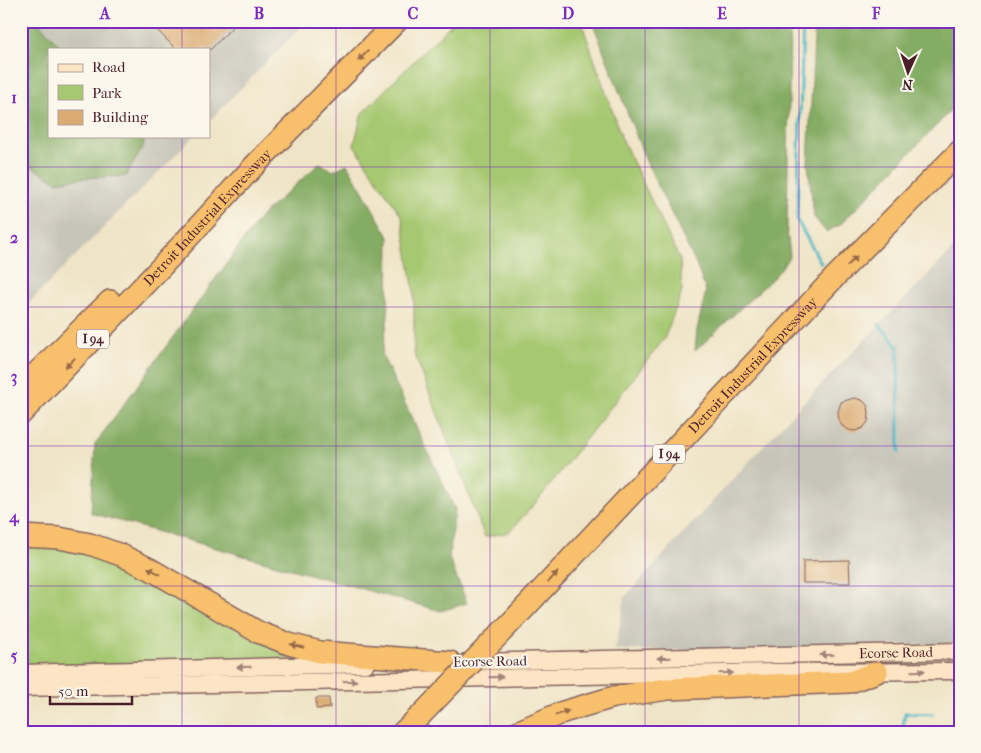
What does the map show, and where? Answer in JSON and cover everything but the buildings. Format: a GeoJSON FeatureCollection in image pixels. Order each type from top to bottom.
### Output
{"type":"FeatureCollection","features":[{"type":"Feature","properties":{"kind":"highway","name":"Detroit Industrial Expressway"},"geometry":{"type":"LineString","coordinates":[[21,414],[164,264],[253,167],[397,21]]}},
{"type":"Feature","properties":{"kind":"highway","name":"Detroit Industrial Expressway"},"geometry":{"type":"LineString","coordinates":[[403,732],[422,715],[520,613],[829,284],[960,152]]}},
{"type":"Feature","properties":{"kind":"highway"},"geometry":{"type":"LineString","coordinates":[[21,388],[117,294],[164,264]]}},
{"type":"Feature","properties":{"kind":"highway"},"geometry":{"type":"LineString","coordinates":[[21,536],[59,538],[90,544],[121,555],[150,569],[258,632],[289,644],[320,652],[450,662]]}},
{"type":"Feature","properties":{"kind":"highway"},"geometry":{"type":"LineString","coordinates":[[517,732],[563,712],[623,696],[668,688],[850,682],[877,672]]}},
{"type":"Feature","properties":{"kind":"main road","name":"Ecorse Road"},"geometry":{"type":"LineString","coordinates":[[21,673],[960,651]]}},
{"type":"Feature","properties":{"kind":"main road","name":"Ecorse Road"},"geometry":{"type":"LineString","coordinates":[[21,688],[774,672],[960,671]]}},
{"type":"Feature","properties":{"kind":"shaded area"},"geometry":{"type":"Polygon","coordinates":[[[21,21],[307,21],[210,120],[210,48],[48,48],[48,138],[192,138],[21,311],[21,21]]]}},
{"type":"Feature","properties":{"kind":"shaded area"},"geometry":{"type":"Polygon","coordinates":[[[960,242],[960,643],[750,651],[615,650],[625,597],[799,407],[960,242]]]}},
{"type":"Feature","properties":{"kind":"green space"},"geometry":{"type":"Polygon","coordinates":[[[21,21],[37,21],[62,48],[48,48],[48,138],[145,138],[143,147],[126,176],[81,178],[57,182],[21,160],[21,21]]]}},
{"type":"Feature","properties":{"kind":"green space"},"geometry":{"type":"Polygon","coordinates":[[[454,21],[581,21],[622,139],[680,260],[682,292],[664,339],[539,499],[509,532],[485,537],[414,353],[414,292],[402,217],[354,145],[362,113],[454,21]]]}},
{"type":"Feature","properties":{"kind":"green space"},"geometry":{"type":"Polygon","coordinates":[[[592,21],[790,21],[787,230],[790,256],[776,275],[695,351],[697,330],[706,291],[695,262],[646,161],[592,21]]]}},
{"type":"Feature","properties":{"kind":"green space"},"geometry":{"type":"Polygon","coordinates":[[[815,21],[960,21],[960,101],[840,225],[826,232],[814,217],[808,164],[815,21]]]}},
{"type":"Feature","properties":{"kind":"green space"},"geometry":{"type":"Polygon","coordinates":[[[320,163],[333,171],[347,164],[389,237],[388,316],[382,355],[455,509],[449,558],[467,603],[441,611],[91,513],[95,444],[262,215],[320,163]]]}},
{"type":"Feature","properties":{"kind":"green space"},"geometry":{"type":"Polygon","coordinates":[[[21,544],[62,546],[110,559],[298,655],[298,659],[21,667],[21,544]]]}},
{"type":"Feature","properties":{"kind":"waterway"},"geometry":{"type":"LineString","coordinates":[[803,21],[797,220],[821,263]]}},
{"type":"Feature","properties":{"kind":"waterway"},"geometry":{"type":"LineString","coordinates":[[879,324],[898,347],[899,452]]}},
{"type":"Feature","properties":{"kind":"waterway"},"geometry":{"type":"LineString","coordinates":[[902,732],[905,713],[933,714]]}}]}
